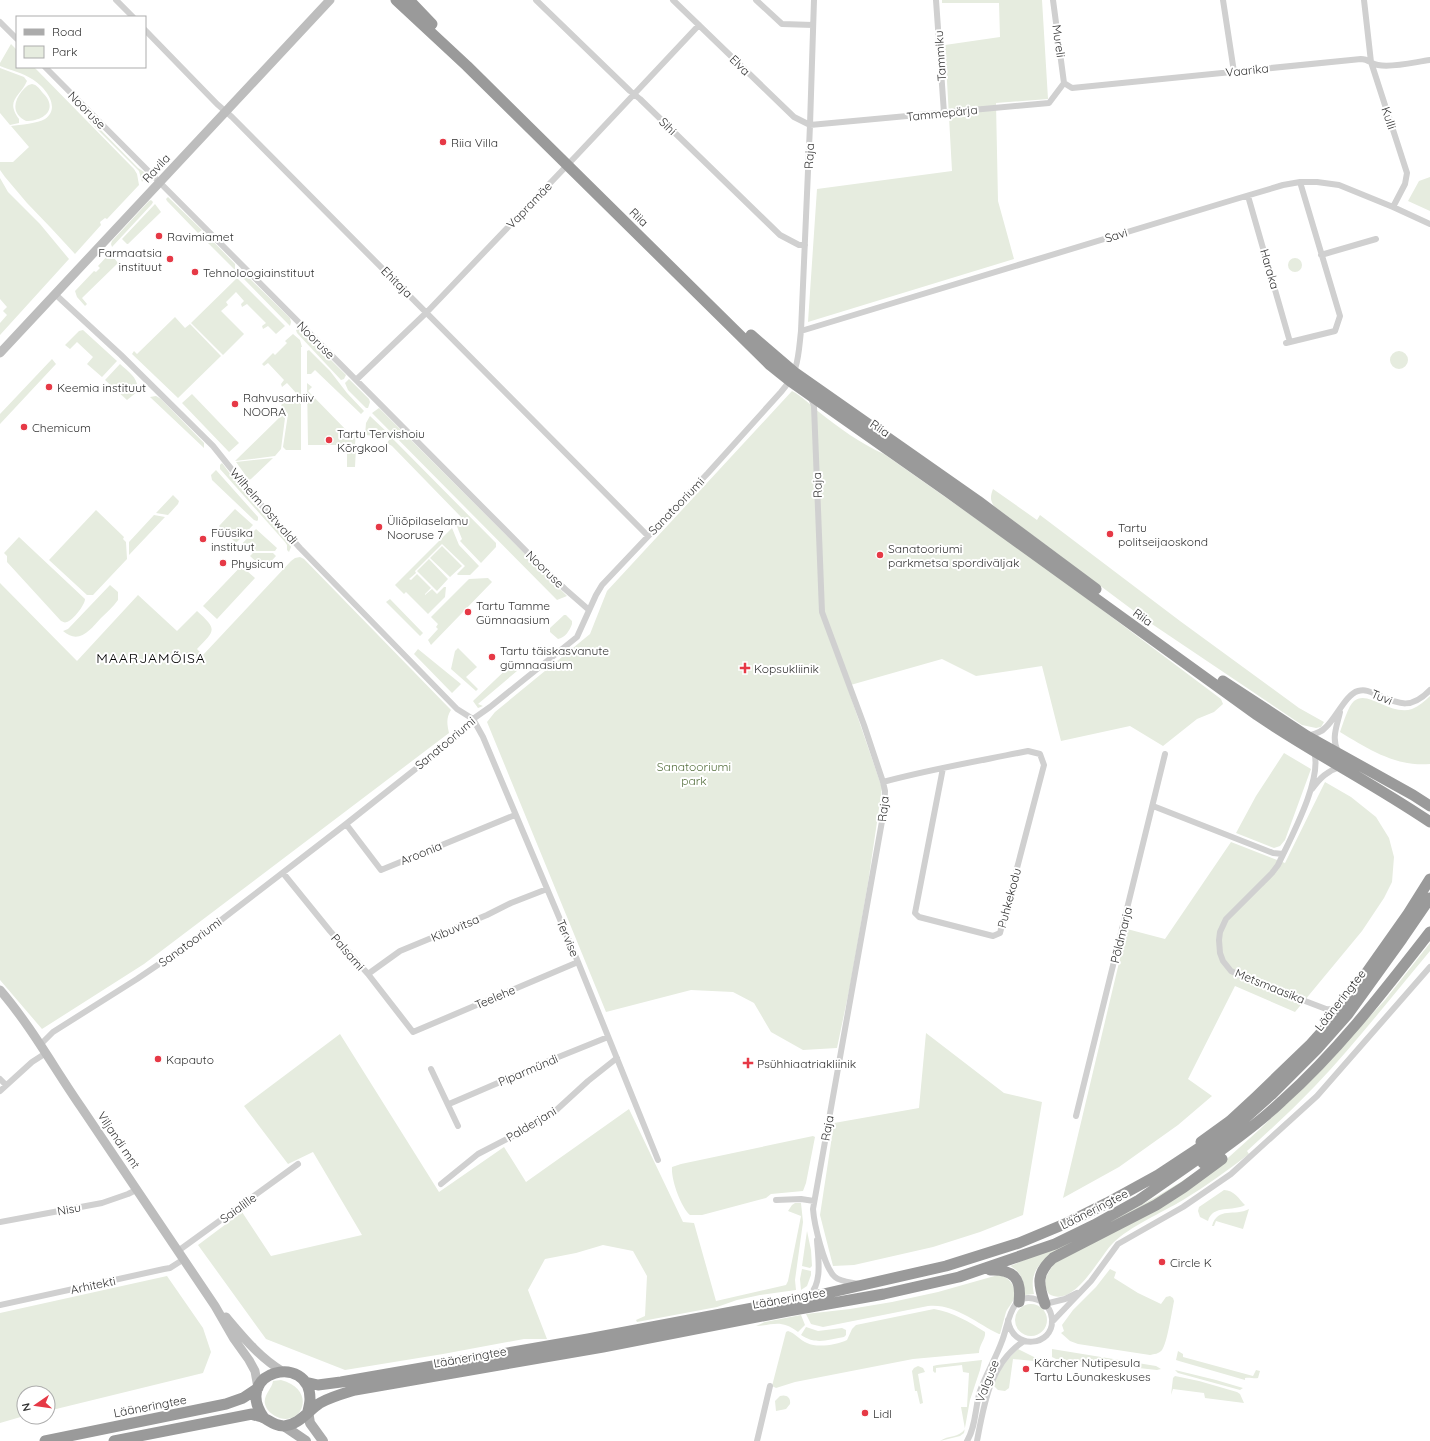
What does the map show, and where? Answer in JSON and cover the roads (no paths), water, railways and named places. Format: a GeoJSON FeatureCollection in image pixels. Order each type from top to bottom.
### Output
{"type":"FeatureCollection","features":[{"type":"Feature","properties":{"kind":"highway","name":"Riia"},"geometry":{"type":"LineString","coordinates":[[396,0],[570,163]]}},
{"type":"Feature","properties":{"kind":"highway","name":"Riia"},"geometry":{"type":"LineString","coordinates":[[409,0],[770,365],[792,377],[978,501],[1061,564],[1274,716],[1339,755],[1413,795],[1430,806]]}},
{"type":"Feature","properties":{"kind":"highway","name":"Riia"},"geometry":{"type":"LineString","coordinates":[[792,377],[810,396],[948,492],[1257,716],[1314,752],[1342,766],[1430,822]]}},
{"type":"Feature","properties":{"kind":"highway","name":"Riia"},"geometry":{"type":"LineString","coordinates":[[1413,795],[1430,801]]}},
{"type":"Feature","properties":{"kind":"highway","name":"Riia"},"geometry":{"type":"LineString","coordinates":[[1407,806],[1430,816]]}},
{"type":"Feature","properties":{"kind":"highway"},"geometry":{"type":"LineString","coordinates":[[1158,1175],[1230,1121],[1311,1044],[1365,984],[1430,879]]}},
{"type":"Feature","properties":{"kind":"highway","name":"Lääneringtee"},"geometry":{"type":"LineString","coordinates":[[284,1426],[295,1423],[308,1411],[334,1396],[354,1390],[603,1347],[884,1294],[959,1277],[1055,1244],[1139,1200],[1205,1154],[1271,1095],[1317,1049],[1348,1014],[1365,984],[1430,898]]}},
{"type":"Feature","properties":{"kind":"highway"},"geometry":{"type":"LineString","coordinates":[[1045,1304],[1039,1282],[1043,1270],[1049,1262],[1064,1252],[1137,1216],[1184,1187],[1230,1152],[1313,1072],[1333,1050],[1385,990],[1430,932]]}},
{"type":"Feature","properties":{"kind":"highway"},"geometry":{"type":"LineString","coordinates":[[1139,1200],[1160,1191],[1189,1173],[1263,1119]]}},
{"type":"Feature","properties":{"kind":"highway","name":"Lääneringtee"},"geometry":{"type":"LineString","coordinates":[[45,1441],[62,1439],[226,1404],[243,1398],[258,1388],[262,1381],[268,1376],[282,1371],[296,1374],[305,1382],[318,1385],[341,1382],[588,1339],[806,1298],[946,1266],[1019,1243],[1067,1223],[1158,1175],[1239,1122]]}},
{"type":"Feature","properties":{"kind":"highway"},"geometry":{"type":"LineString","coordinates":[[981,1270],[1000,1270],[1012,1274],[1019,1284],[1019,1302]]}},
{"type":"Feature","properties":{"kind":"highway"},"geometry":{"type":"LineString","coordinates":[[305,1382],[310,1398],[308,1411]]}},
{"type":"Feature","properties":{"kind":"highway"},"geometry":{"type":"LineString","coordinates":[[258,1388],[256,1403],[264,1418]]}},
{"type":"Feature","properties":{"kind":"highway"},"geometry":{"type":"LineString","coordinates":[[114,1441],[252,1414],[264,1418],[271,1423],[284,1426]]}},
{"type":"Feature","properties":{"kind":"main road"},"geometry":{"type":"LineString","coordinates":[[308,1411],[310,1423],[322,1441]]}},
{"type":"Feature","properties":{"kind":"main road"},"geometry":{"type":"LineString","coordinates":[[284,1426],[306,1441]]}},
{"type":"Feature","properties":{"kind":"street"},"geometry":{"type":"LineString","coordinates":[[116,0],[132,16]]}},
{"type":"Feature","properties":{"kind":"street","name":"Ravila"},"geometry":{"type":"LineString","coordinates":[[0,353],[330,0]]}},
{"type":"Feature","properties":{"kind":"street","name":"Sihi"},"geometry":{"type":"LineString","coordinates":[[536,0],[634,95],[646,104],[780,235],[799,245],[805,246]]}},
{"type":"Feature","properties":{"kind":"street","name":"Elva"},"geometry":{"type":"LineString","coordinates":[[673,0],[794,117],[810,125]]}},
{"type":"Feature","properties":{"kind":"street"},"geometry":{"type":"LineString","coordinates":[[756,0],[782,24],[813,26]]}},
{"type":"Feature","properties":{"kind":"street","name":"Raja"},"geometry":{"type":"LineString","coordinates":[[792,377],[798,364],[801,331],[814,0]]}},
{"type":"Feature","properties":{"kind":"street","name":"Tammiku"},"geometry":{"type":"LineString","coordinates":[[936,0],[944,112]]}},
{"type":"Feature","properties":{"kind":"street","name":"Mureli"},"geometry":{"type":"LineString","coordinates":[[1053,0],[1064,83]]}},
{"type":"Feature","properties":{"kind":"street"},"geometry":{"type":"LineString","coordinates":[[1223,0],[1234,72]]}},
{"type":"Feature","properties":{"kind":"street","name":"Kulli"},"geometry":{"type":"LineString","coordinates":[[1364,0],[1371,62],[1407,173],[1405,184],[1393,207]]}},
{"type":"Feature","properties":{"kind":"street"},"geometry":{"type":"LineString","coordinates":[[0,22],[16,38]]}},
{"type":"Feature","properties":{"kind":"street","name":"Vapramäe"},"geometry":{"type":"LineString","coordinates":[[356,380],[427,312],[699,26]]}},
{"type":"Feature","properties":{"kind":"street","name":"Ehitaja"},"geometry":{"type":"LineString","coordinates":[[146,31],[648,536]]}},
{"type":"Feature","properties":{"kind":"street","name":"Vaarika"},"geometry":{"type":"LineString","coordinates":[[1064,83],[1072,88],[1360,59],[1366,59],[1376,65],[1385,66],[1430,60]]}},
{"type":"Feature","properties":{"kind":"street","name":"Nooruse"},"geometry":{"type":"LineString","coordinates":[[46,68],[543,568],[589,610]]}},
{"type":"Feature","properties":{"kind":"street","name":"Tammepärja"},"geometry":{"type":"LineString","coordinates":[[810,125],[1050,103],[1064,83]]}},
{"type":"Feature","properties":{"kind":"street"},"geometry":{"type":"LineString","coordinates":[[1300,182],[1321,255],[1376,239]]}},
{"type":"Feature","properties":{"kind":"street","name":"Savi"},"geometry":{"type":"LineString","coordinates":[[801,331],[1283,185],[1300,182],[1317,182],[1339,185],[1430,224]]}},
{"type":"Feature","properties":{"kind":"street","name":"Haraka"},"geometry":{"type":"LineString","coordinates":[[1248,196],[1288,343],[1335,331],[1340,316],[1321,255]]}},
{"type":"Feature","properties":{"kind":"street","name":"Wilhelm Ostwaldi"},"geometry":{"type":"LineString","coordinates":[[55,294],[104,338],[213,446],[254,497],[300,548],[457,709],[473,718]]}},
{"type":"Feature","properties":{"kind":"street","name":"Sanatooriumi"},"geometry":{"type":"LineString","coordinates":[[40,1044],[53,1032],[199,938],[346,824],[461,732],[473,718],[490,707],[577,637],[596,594],[602,585],[708,473],[781,392],[792,377]]}},
{"type":"Feature","properties":{"kind":"street","name":"Raja"},"geometry":{"type":"LineString","coordinates":[[810,396],[814,406],[822,612],[864,725],[885,791],[884,810],[813,1212],[825,1259],[831,1273],[840,1280],[865,1285]]}},
{"type":"Feature","properties":{"kind":"street","name":"Tuvi"},"geometry":{"type":"LineString","coordinates":[[1307,736],[1322,731],[1327,727],[1340,711],[1347,698],[1359,690],[1369,690],[1396,703],[1406,704],[1418,701],[1430,690]]}},
{"type":"Feature","properties":{"kind":"street","name":"Tuvi"},"geometry":{"type":"LineString","coordinates":[[1339,755],[1335,747],[1334,737],[1340,711]]}},
{"type":"Feature","properties":{"kind":"street","name":"Tervise"},"geometry":{"type":"LineString","coordinates":[[473,718],[483,738],[578,962],[658,1160]]}},
{"type":"Feature","properties":{"kind":"street","name":"Puhkekodu"},"geometry":{"type":"LineString","coordinates":[[883,782],[908,775],[943,768],[1028,752],[1040,754],[1044,765],[1000,933],[993,936],[919,917],[915,913],[943,768]]}},
{"type":"Feature","properties":{"kind":"street","name":"Metsmaasika"},"geometry":{"type":"LineString","coordinates":[[1314,752],[1317,761],[1310,792],[1278,865],[1272,873],[1230,914],[1222,926],[1218,940],[1220,953],[1223,961],[1231,971],[1250,980],[1326,1009],[1331,1010],[1336,1008],[1365,984]]}},
{"type":"Feature","properties":{"kind":"street","name":"Põldmarja"},"geometry":{"type":"LineString","coordinates":[[1076,1116],[1165,754]]}},
{"type":"Feature","properties":{"kind":"street","name":"Metsmaasika"},"geometry":{"type":"LineString","coordinates":[[1310,792],[1325,774],[1342,766]]}},
{"type":"Feature","properties":{"kind":"street"},"geometry":{"type":"LineString","coordinates":[[1153,806],[1273,853],[1283,854]]}},
{"type":"Feature","properties":{"kind":"street","name":"Aroonia"},"geometry":{"type":"LineString","coordinates":[[346,824],[381,870],[515,815]]}},
{"type":"Feature","properties":{"kind":"street","name":"Palsami"},"geometry":{"type":"LineString","coordinates":[[283,873],[330,931],[368,974],[413,1032]]}},
{"type":"Feature","properties":{"kind":"street","name":"Kibuvitsa"},"geometry":{"type":"LineString","coordinates":[[368,974],[400,951],[486,915],[511,902],[540,893],[547,889]]}},
{"type":"Feature","properties":{"kind":"street","name":"Teelehe"},"geometry":{"type":"LineString","coordinates":[[413,1032],[578,962]]}},
{"type":"Feature","properties":{"kind":"street"},"geometry":{"type":"LineString","coordinates":[[1008,1320],[1013,1333],[1020,1340],[1034,1342],[1045,1337],[1049,1332],[1052,1322],[1091,1281],[1118,1244],[1183,1207],[1231,1174],[1317,1096],[1430,967]]}},
{"type":"Feature","properties":{"kind":"street","name":"Viljandi mnt"},"geometry":{"type":"LineString","coordinates":[[0,990],[40,1044],[136,1190],[215,1306],[255,1371],[258,1388]]}},
{"type":"Feature","properties":{"kind":"street","name":"Piparmündi"},"geometry":{"type":"LineString","coordinates":[[449,1104],[608,1036]]}},
{"type":"Feature","properties":{"kind":"street"},"geometry":{"type":"LineString","coordinates":[[0,1091],[32,1062],[46,1053]]}},
{"type":"Feature","properties":{"kind":"street","name":"Palderjani"},"geometry":{"type":"LineString","coordinates":[[441,1184],[478,1154],[534,1126],[552,1114],[588,1081],[617,1058]]}},
{"type":"Feature","properties":{"kind":"street"},"geometry":{"type":"LineString","coordinates":[[431,1069],[449,1104],[458,1126]]}},
{"type":"Feature","properties":{"kind":"street"},"geometry":{"type":"LineString","coordinates":[[0,1080],[6,1085]]}},
{"type":"Feature","properties":{"kind":"street","name":"Saialille"},"geometry":{"type":"LineString","coordinates":[[181,1255],[298,1164]]}},
{"type":"Feature","properties":{"kind":"street","name":"Nisu"},"geometry":{"type":"LineString","coordinates":[[0,1222],[102,1203],[136,1190]]}},
{"type":"Feature","properties":{"kind":"street"},"geometry":{"type":"LineString","coordinates":[[776,1200],[801,1199],[814,1201]]}},
{"type":"Feature","properties":{"kind":"street","name":"Raja"},"geometry":{"type":"LineString","coordinates":[[806,1298],[813,1291],[818,1276],[816,1228]]}},
{"type":"Feature","properties":{"kind":"street","name":"Arhitekti"},"geometry":{"type":"LineString","coordinates":[[0,1305],[170,1268],[181,1255]]}},
{"type":"Feature","properties":{"kind":"street"},"geometry":{"type":"LineString","coordinates":[[1045,1304],[1065,1299],[1080,1291]]}},
{"type":"Feature","properties":{"kind":"street"},"geometry":{"type":"LineString","coordinates":[[1019,1302],[1030,1298],[1036,1299],[1045,1304],[1050,1310],[1052,1322]]}},
{"type":"Feature","properties":{"kind":"street","name":"Valguse"},"geometry":{"type":"LineString","coordinates":[[966,1441],[971,1431],[980,1391],[1001,1344],[1012,1308],[1019,1302]]}},
{"type":"Feature","properties":{"kind":"street","name":"Viljandi mnt"},"geometry":{"type":"LineString","coordinates":[[215,1306],[255,1350],[269,1363],[282,1371]]}},
{"type":"Feature","properties":{"kind":"street","name":"Valguse"},"geometry":{"type":"LineString","coordinates":[[977,1441],[988,1393],[994,1375],[1009,1353],[1024,1341]]}},
{"type":"Feature","properties":{"kind":"street"},"geometry":{"type":"LineString","coordinates":[[757,1441],[770,1386]]}},
{"type":"Feature","properties":{"kind":"place","name":"Riia Villa"},"geometry":{"type":"Point","coordinates":[443,142]}},
{"type":"Feature","properties":{"kind":"place","name":"Ravimiamet"},"geometry":{"type":"Point","coordinates":[159,236]}},
{"type":"Feature","properties":{"kind":"place","name":"Farmaatsia instituut"},"geometry":{"type":"Point","coordinates":[170,259]}},
{"type":"Feature","properties":{"kind":"place","name":"Tehnoloogiainstituut"},"geometry":{"type":"Point","coordinates":[195,272]}},
{"type":"Feature","properties":{"kind":"place","name":"Keemia instituut"},"geometry":{"type":"Point","coordinates":[49,387]}},
{"type":"Feature","properties":{"kind":"place","name":"Rahvusarhiiv NOORA"},"geometry":{"type":"Point","coordinates":[235,404]}},
{"type":"Feature","properties":{"kind":"place","name":"Chemicum"},"geometry":{"type":"Point","coordinates":[24,427]}},
{"type":"Feature","properties":{"kind":"place","name":"Tartu Tervishoiu Kõrgkool"},"geometry":{"type":"Point","coordinates":[329,440]}},
{"type":"Feature","properties":{"kind":"place","name":"Üliõpilaselamu Nooruse 7"},"geometry":{"type":"Point","coordinates":[379,527]}},
{"type":"Feature","properties":{"kind":"place","name":"Tartu politseijaoskond"},"geometry":{"type":"Point","coordinates":[1110,534]}},
{"type":"Feature","properties":{"kind":"place","name":"Füüsika instituut"},"geometry":{"type":"Point","coordinates":[203,539]}},
{"type":"Feature","properties":{"kind":"place","name":"Sanatooriumi parkmetsa spordiväljak"},"geometry":{"type":"Point","coordinates":[880,555]}},
{"type":"Feature","properties":{"kind":"place","name":"Physicum"},"geometry":{"type":"Point","coordinates":[223,563]}},
{"type":"Feature","properties":{"kind":"place","name":"Tartu Tamme Gümnaasium"},"geometry":{"type":"Point","coordinates":[468,612]}},
{"type":"Feature","properties":{"kind":"place","name":"Tartu täiskasvanute gümnaasium"},"geometry":{"type":"Point","coordinates":[492,657]}},
{"type":"Feature","properties":{"kind":"place","name":"Kopsukliinik"},"geometry":{"type":"Point","coordinates":[745,668]}},
{"type":"Feature","properties":{"kind":"place","name":"Kapauto"},"geometry":{"type":"Point","coordinates":[158,1059]}},
{"type":"Feature","properties":{"kind":"place","name":"Psühhiaatriakliinik"},"geometry":{"type":"Point","coordinates":[748,1063]}},
{"type":"Feature","properties":{"kind":"place","name":"Circle K"},"geometry":{"type":"Point","coordinates":[1162,1262]}},
{"type":"Feature","properties":{"kind":"place","name":"Kärcher Nutipesula Tartu Lõunakeskuses"},"geometry":{"type":"Point","coordinates":[1026,1369]}},
{"type":"Feature","properties":{"kind":"place","name":"Lidl"},"geometry":{"type":"Point","coordinates":[865,1413]}},
{"type":"Feature","properties":{"kind":"district","name":"MAARJAMÕISA"},"geometry":{"type":"Point","coordinates":[151,658]}},
{"type":"Feature","properties":{"kind":"park label","name":"Sanatooriumi park"},"geometry":{"type":"Point","coordinates":[694,773]}}]}
